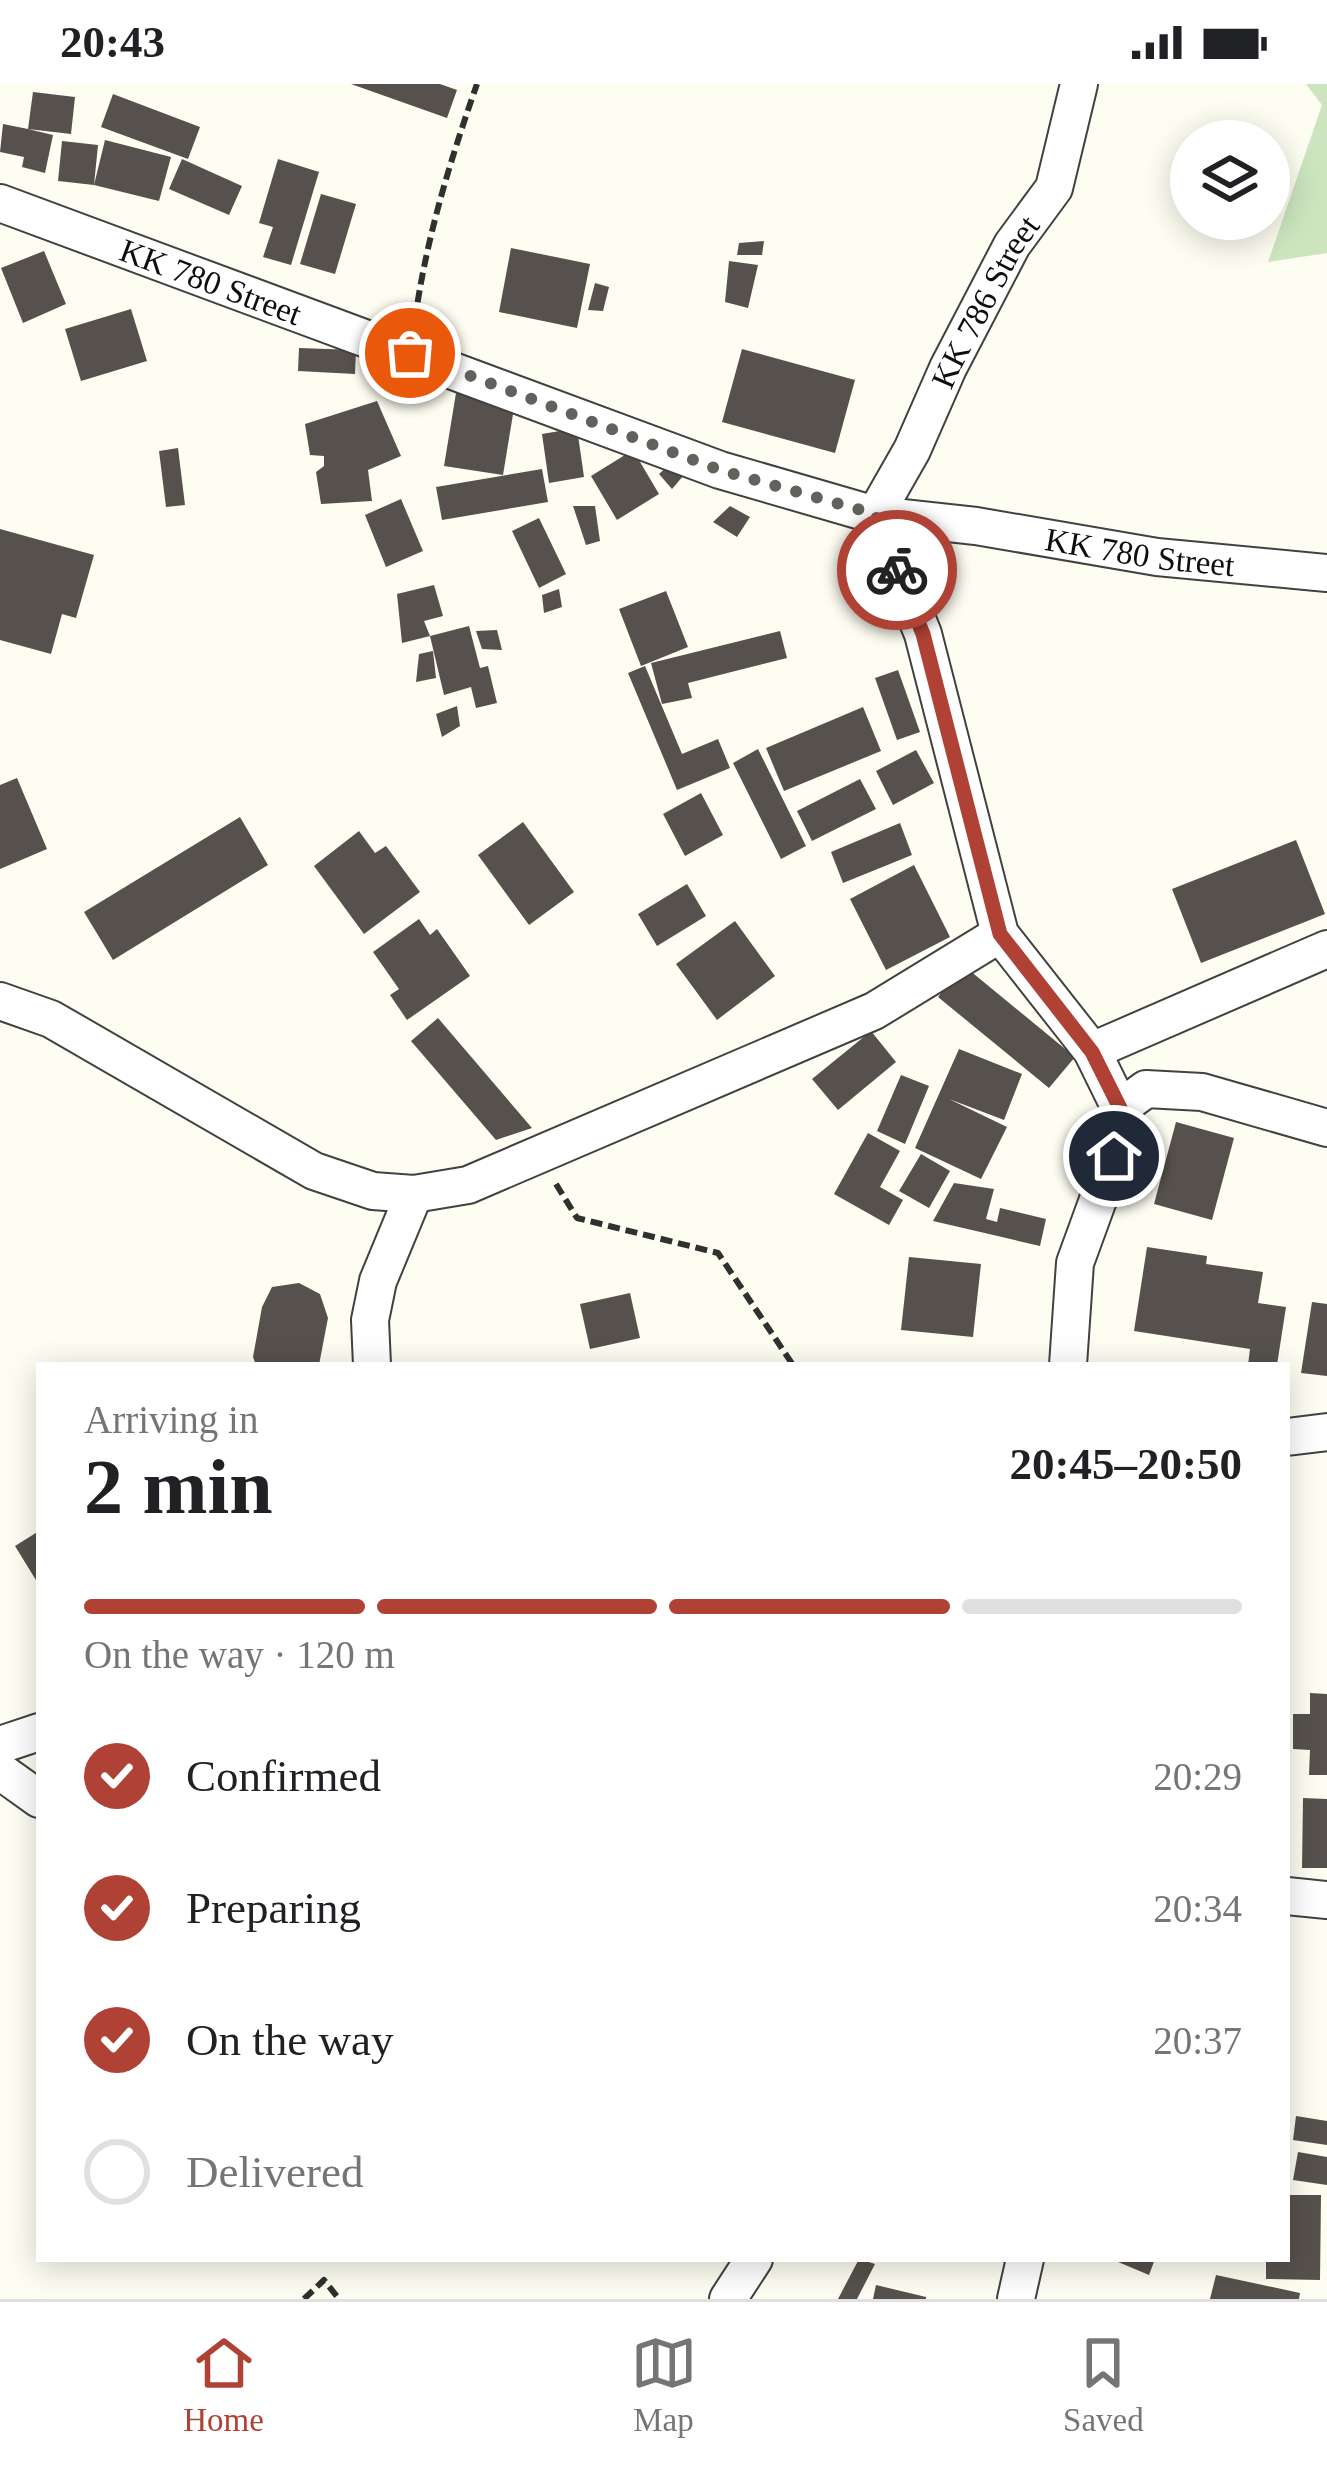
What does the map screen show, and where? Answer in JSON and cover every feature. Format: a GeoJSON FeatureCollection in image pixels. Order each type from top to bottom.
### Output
{"type":"FeatureCollection","features":[{"type":"Feature","properties":{"kind":"street","name":"KK 786 Street"},"geometry":{"type":"LineString","coordinates":[[875,514],[1012,245],[1054,188],[1079,84]]}},
{"type":"Feature","properties":{"kind":"street","name":"KK 780 Street"},"geometry":{"type":"LineString","coordinates":[[0,203],[720,470],[875,514],[1157,556],[1327,573]]}},
{"type":"Feature","properties":{"kind":"street"},"geometry":{"type":"LineString","coordinates":[[875,514],[923,634],[1000,934],[1092,1052],[1120,1108],[1114,1156],[1075,1262],[1068,1362]]}},
{"type":"Feature","properties":{"kind":"street"},"geometry":{"type":"LineString","coordinates":[[0,1001],[51,1018],[314,1171],[373,1191],[414,1194],[468,1185],[874,1011],[1000,934]]}},
{"type":"Feature","properties":{"kind":"street"},"geometry":{"type":"LineString","coordinates":[[1092,1052],[1327,949]]}},
{"type":"Feature","properties":{"kind":"street"},"geometry":{"type":"LineString","coordinates":[[1120,1108],[1146,1089],[1202,1092],[1327,1128]]}},
{"type":"Feature","properties":{"kind":"street"},"geometry":{"type":"LineString","coordinates":[[372,1362],[370,1320],[378,1280],[414,1194]]}},
{"type":"Feature","properties":{"kind":"street"},"geometry":{"type":"LineString","coordinates":[[1290,1436],[1327,1432]]}},
{"type":"Feature","properties":{"kind":"street"},"geometry":{"type":"LineString","coordinates":[[0,1744],[36,1733]]}},
{"type":"Feature","properties":{"kind":"street"},"geometry":{"type":"LineString","coordinates":[[0,1771],[36,1797]]}},
{"type":"Feature","properties":{"kind":"street"},"geometry":{"type":"LineString","coordinates":[[1290,1896],[1327,1900]]}},
{"type":"Feature","properties":{"kind":"street"},"geometry":{"type":"LineString","coordinates":[[728,2299],[752,2262]]}},
{"type":"Feature","properties":{"kind":"street"},"geometry":{"type":"LineString","coordinates":[[1016,2299],[1024,2262]]}},
{"type":"Feature","properties":{"kind":"path"},"geometry":{"type":"LineString","coordinates":[[410,353],[421,272],[455,145],[477,84]]}},
{"type":"Feature","properties":{"kind":"path"},"geometry":{"type":"LineString","coordinates":[[538,1155],[577,1218],[718,1253],[791,1362]]}},
{"type":"Feature","properties":{"kind":"path"},"geometry":{"type":"LineString","coordinates":[[304,2299],[324,2280],[339,2299]]}},
{"type":"Feature","properties":{"kind":"green space"},"geometry":{"type":"Polygon","coordinates":[[[1306,84],[1327,84],[1327,253],[1268,262],[1276,240],[1290,240],[1290,198],[1322,105],[1306,84]]]}},
{"type":"Feature","properties":{"kind":"building"},"geometry":{"type":"Polygon","coordinates":[[[351,84],[440,84],[457,90],[447,118],[351,84]]]}},
{"type":"Feature","properties":{"kind":"building"},"geometry":{"type":"Polygon","coordinates":[[[33,92],[75,97],[71,134],[28,129],[33,92]]]}},
{"type":"Feature","properties":{"kind":"building"},"geometry":{"type":"Polygon","coordinates":[[[113,94],[200,127],[188,159],[101,127],[113,94]]]}},
{"type":"Feature","properties":{"kind":"building"},"geometry":{"type":"Polygon","coordinates":[[[3,124],[53,135],[45,173],[22,167],[24,157],[0,152],[3,124]]]}},
{"type":"Feature","properties":{"kind":"building"},"geometry":{"type":"Polygon","coordinates":[[[105,140],[171,157],[159,201],[94,185],[105,140]]]}},
{"type":"Feature","properties":{"kind":"building"},"geometry":{"type":"Polygon","coordinates":[[[62,141],[98,145],[94,185],[58,181],[62,141]]]}},
{"type":"Feature","properties":{"kind":"building"},"geometry":{"type":"Polygon","coordinates":[[[182,159],[242,186],[229,215],[169,189],[182,159]]]}},
{"type":"Feature","properties":{"kind":"building"},"geometry":{"type":"Polygon","coordinates":[[[278,159],[319,172],[291,265],[263,257],[273,227],[259,223],[278,159]]]}},
{"type":"Feature","properties":{"kind":"building"},"geometry":{"type":"Polygon","coordinates":[[[321,194],[356,204],[335,274],[300,264],[321,194]]]}},
{"type":"Feature","properties":{"kind":"building"},"geometry":{"type":"Polygon","coordinates":[[[764,241],[762,255],[737,255],[739,243],[764,241]]]}},
{"type":"Feature","properties":{"kind":"building"},"geometry":{"type":"Polygon","coordinates":[[[511,248],[590,264],[577,328],[499,312],[511,248]]]}},
{"type":"Feature","properties":{"kind":"building"},"geometry":{"type":"Polygon","coordinates":[[[44,251],[66,304],[23,323],[1,268],[44,251]]]}},
{"type":"Feature","properties":{"kind":"building"},"geometry":{"type":"Polygon","coordinates":[[[729,261],[758,265],[748,308],[725,302],[729,261]]]}},
{"type":"Feature","properties":{"kind":"building"},"geometry":{"type":"Polygon","coordinates":[[[595,283],[609,287],[603,311],[588,310],[595,283]]]}},
{"type":"Feature","properties":{"kind":"building"},"geometry":{"type":"Polygon","coordinates":[[[131,309],[147,361],[81,381],[65,329],[131,309]]]}},
{"type":"Feature","properties":{"kind":"building"},"geometry":{"type":"Polygon","coordinates":[[[299,348],[356,350],[355,374],[298,371],[299,348]]]}},
{"type":"Feature","properties":{"kind":"building"},"geometry":{"type":"Polygon","coordinates":[[[742,349],[855,380],[835,453],[722,422],[742,349]]]}},
{"type":"Feature","properties":{"kind":"building"},"geometry":{"type":"Polygon","coordinates":[[[456,393],[515,402],[503,475],[444,466],[456,393]]]}},
{"type":"Feature","properties":{"kind":"building"},"geometry":{"type":"Polygon","coordinates":[[[377,401],[401,456],[368,470],[372,501],[321,504],[316,472],[324,466],[324,456],[310,455],[305,424],[377,401]]]}},
{"type":"Feature","properties":{"kind":"building"},"geometry":{"type":"Polygon","coordinates":[[[577,428],[584,477],[549,483],[542,434],[577,428]]]}},
{"type":"Feature","properties":{"kind":"building"},"geometry":{"type":"Polygon","coordinates":[[[178,448],[185,505],[166,507],[159,451],[178,448]]]}},
{"type":"Feature","properties":{"kind":"building"},"geometry":{"type":"Polygon","coordinates":[[[633,450],[659,494],[617,520],[591,476],[633,450]]]}},
{"type":"Feature","properties":{"kind":"building"},"geometry":{"type":"Polygon","coordinates":[[[673,461],[684,475],[672,489],[659,474],[673,461]]]}},
{"type":"Feature","properties":{"kind":"building"},"geometry":{"type":"Polygon","coordinates":[[[542,469],[548,502],[442,520],[436,487],[542,469]]]}},
{"type":"Feature","properties":{"kind":"building"},"geometry":{"type":"Polygon","coordinates":[[[401,499],[423,551],[386,567],[365,515],[401,499]]]}},
{"type":"Feature","properties":{"kind":"building"},"geometry":{"type":"Polygon","coordinates":[[[573,506],[595,506],[600,541],[586,545],[573,506]]]}},
{"type":"Feature","properties":{"kind":"building"},"geometry":{"type":"Polygon","coordinates":[[[730,506],[750,517],[737,537],[713,522],[730,506]]]}},
{"type":"Feature","properties":{"kind":"building"},"geometry":{"type":"Polygon","coordinates":[[[539,518],[566,574],[539,588],[512,531],[539,518]]]}},
{"type":"Feature","properties":{"kind":"building"},"geometry":{"type":"Polygon","coordinates":[[[0,529],[94,555],[76,618],[62,614],[51,654],[0,640],[0,529]]]}},
{"type":"Feature","properties":{"kind":"building"},"geometry":{"type":"Polygon","coordinates":[[[434,585],[443,616],[424,621],[430,636],[402,643],[397,594],[434,585]]]}},
{"type":"Feature","properties":{"kind":"building"},"geometry":{"type":"Polygon","coordinates":[[[559,589],[562,607],[544,613],[542,595],[559,589]]]}},
{"type":"Feature","properties":{"kind":"building"},"geometry":{"type":"Polygon","coordinates":[[[666,591],[688,647],[641,666],[619,609],[666,591]]]}},
{"type":"Feature","properties":{"kind":"building"},"geometry":{"type":"Polygon","coordinates":[[[469,626],[480,668],[488,666],[497,703],[476,708],[471,687],[444,695],[430,636],[469,626]]]}},
{"type":"Feature","properties":{"kind":"building"},"geometry":{"type":"Polygon","coordinates":[[[497,630],[502,650],[482,649],[476,631],[497,630]]]}},
{"type":"Feature","properties":{"kind":"building"},"geometry":{"type":"Polygon","coordinates":[[[780,631],[787,658],[688,683],[692,698],[662,704],[651,663],[780,631]]]}},
{"type":"Feature","properties":{"kind":"building"},"geometry":{"type":"Polygon","coordinates":[[[433,651],[436,678],[416,682],[419,654],[433,651]]]}},
{"type":"Feature","properties":{"kind":"building"},"geometry":{"type":"Polygon","coordinates":[[[645,666],[682,754],[718,739],[730,768],[677,790],[628,673],[645,666]]]}},
{"type":"Feature","properties":{"kind":"building"},"geometry":{"type":"Polygon","coordinates":[[[898,670],[920,732],[897,740],[875,678],[898,670]]]}},
{"type":"Feature","properties":{"kind":"building"},"geometry":{"type":"Polygon","coordinates":[[[457,706],[460,726],[442,737],[436,714],[457,706]]]}},
{"type":"Feature","properties":{"kind":"building"},"geometry":{"type":"Polygon","coordinates":[[[863,707],[881,751],[784,791],[766,748],[863,707]]]}},
{"type":"Feature","properties":{"kind":"building"},"geometry":{"type":"Polygon","coordinates":[[[758,749],[806,846],[781,859],[733,763],[758,749]]]}},
{"type":"Feature","properties":{"kind":"building"},"geometry":{"type":"Polygon","coordinates":[[[916,750],[934,783],[893,805],[876,771],[916,750]]]}},
{"type":"Feature","properties":{"kind":"building"},"geometry":{"type":"Polygon","coordinates":[[[17,778],[47,849],[0,869],[0,785],[17,778]]]}},
{"type":"Feature","properties":{"kind":"building"},"geometry":{"type":"Polygon","coordinates":[[[860,779],[876,809],[812,841],[797,811],[860,779]]]}},
{"type":"Feature","properties":{"kind":"building"},"geometry":{"type":"Polygon","coordinates":[[[701,793],[723,835],[685,856],[663,814],[701,793]]]}},
{"type":"Feature","properties":{"kind":"building"},"geometry":{"type":"Polygon","coordinates":[[[240,817],[268,865],[113,960],[84,912],[240,817]]]}},
{"type":"Feature","properties":{"kind":"building"},"geometry":{"type":"Polygon","coordinates":[[[523,822],[574,892],[529,925],[478,855],[523,822]]]}},
{"type":"Feature","properties":{"kind":"building"},"geometry":{"type":"Polygon","coordinates":[[[900,823],[912,855],[843,883],[831,852],[900,823]]]}},
{"type":"Feature","properties":{"kind":"building"},"geometry":{"type":"Polygon","coordinates":[[[359,831],[375,853],[386,846],[420,892],[364,934],[314,866],[359,831]]]}},
{"type":"Feature","properties":{"kind":"building"},"geometry":{"type":"Polygon","coordinates":[[[1296,840],[1325,914],[1201,963],[1172,889],[1296,840]]]}},
{"type":"Feature","properties":{"kind":"building"},"geometry":{"type":"Polygon","coordinates":[[[914,865],[950,937],[886,970],[850,899],[914,865]]]}},
{"type":"Feature","properties":{"kind":"building"},"geometry":{"type":"Polygon","coordinates":[[[687,884],[706,916],[657,946],[638,914],[687,884]]]}},
{"type":"Feature","properties":{"kind":"building"},"geometry":{"type":"Polygon","coordinates":[[[419,919],[430,935],[437,929],[470,976],[407,1020],[390,995],[399,989],[373,952],[419,919]]]}},
{"type":"Feature","properties":{"kind":"building"},"geometry":{"type":"Polygon","coordinates":[[[735,921],[775,976],[717,1020],[676,964],[735,921]]]}},
{"type":"Feature","properties":{"kind":"building"},"geometry":{"type":"Polygon","coordinates":[[[963,965],[1075,1057],[1049,1088],[938,997],[963,965]]]}},
{"type":"Feature","properties":{"kind":"building"},"geometry":{"type":"Polygon","coordinates":[[[438,1018],[532,1128],[496,1140],[411,1041],[438,1018]]]}},
{"type":"Feature","properties":{"kind":"building"},"geometry":{"type":"Polygon","coordinates":[[[871,1031],[896,1062],[838,1110],[812,1079],[871,1031]]]}},
{"type":"Feature","properties":{"kind":"building"},"geometry":{"type":"Polygon","coordinates":[[[959,1049],[1022,1074],[1004,1120],[949,1099],[1007,1127],[981,1179],[915,1148],[959,1049]]]}},
{"type":"Feature","properties":{"kind":"building"},"geometry":{"type":"Polygon","coordinates":[[[901,1075],[929,1086],[905,1144],[877,1131],[901,1075]]]}},
{"type":"Feature","properties":{"kind":"building"},"geometry":{"type":"Polygon","coordinates":[[[1176,1122],[1234,1138],[1212,1220],[1154,1204],[1176,1122]]]}},
{"type":"Feature","properties":{"kind":"building"},"geometry":{"type":"Polygon","coordinates":[[[868,1133],[900,1151],[880,1187],[903,1200],[889,1225],[834,1194],[868,1133]]]}},
{"type":"Feature","properties":{"kind":"building"},"geometry":{"type":"Polygon","coordinates":[[[921,1154],[950,1171],[929,1208],[899,1191],[921,1154]]]}},
{"type":"Feature","properties":{"kind":"building"},"geometry":{"type":"Polygon","coordinates":[[[954,1183],[994,1189],[986,1219],[997,1222],[1000,1208],[1046,1219],[1040,1246],[933,1221],[954,1183]]]}},
{"type":"Feature","properties":{"kind":"building"},"geometry":{"type":"Polygon","coordinates":[[[1147,1247],[1207,1256],[1206,1264],[1263,1272],[1258,1303],[1286,1307],[1277,1362],[1248,1362],[1250,1349],[1134,1331],[1147,1247]]]}},
{"type":"Feature","properties":{"kind":"building"},"geometry":{"type":"Polygon","coordinates":[[[909,1257],[981,1264],[973,1337],[901,1330],[909,1257]]]}},
{"type":"Feature","properties":{"kind":"building"},"geometry":{"type":"Polygon","coordinates":[[[299,1283],[320,1294],[328,1318],[320,1362],[255,1362],[262,1307],[272,1287],[299,1283]]]}},
{"type":"Feature","properties":{"kind":"building"},"geometry":{"type":"Polygon","coordinates":[[[630,1293],[640,1338],[590,1349],[580,1304],[630,1293]]]}},
{"type":"Feature","properties":{"kind":"building"},"geometry":{"type":"Polygon","coordinates":[[[1312,1302],[1327,1304],[1327,1376],[1301,1373],[1312,1302]]]}},
{"type":"Feature","properties":{"kind":"building"},"geometry":{"type":"Polygon","coordinates":[[[36,1533],[36,1580],[15,1546],[36,1533]]]}},
{"type":"Feature","properties":{"kind":"building"},"geometry":{"type":"Polygon","coordinates":[[[1310,1693],[1327,1694],[1327,1775],[1309,1775],[1310,1750],[1293,1749],[1293,1714],[1310,1714],[1310,1693]]]}},
{"type":"Feature","properties":{"kind":"building"},"geometry":{"type":"Polygon","coordinates":[[[1303,1798],[1327,1799],[1327,1868],[1302,1868],[1303,1798]]]}},
{"type":"Feature","properties":{"kind":"building"},"geometry":{"type":"Polygon","coordinates":[[[1296,2116],[1327,2121],[1327,2145],[1293,2140],[1296,2116]]]}},
{"type":"Feature","properties":{"kind":"building"},"geometry":{"type":"Polygon","coordinates":[[[1298,2152],[1327,2157],[1327,2185],[1293,2180],[1298,2152]]]}},
{"type":"Feature","properties":{"kind":"building"},"geometry":{"type":"Polygon","coordinates":[[[1290,2195],[1321,2195],[1320,2280],[1266,2279],[1266,2262],[1290,2262],[1290,2195]]]}},
{"type":"Feature","properties":{"kind":"building"},"geometry":{"type":"Polygon","coordinates":[[[857,2262],[875,2264],[857,2299],[838,2299],[857,2262]]]}},
{"type":"Feature","properties":{"kind":"building"},"geometry":{"type":"Polygon","coordinates":[[[1118,2262],[1154,2262],[1149,2275],[1118,2262]]]}},
{"type":"Feature","properties":{"kind":"building"},"geometry":{"type":"Polygon","coordinates":[[[1216,2275],[1300,2293],[1299,2299],[1210,2299],[1216,2275]]]}},
{"type":"Feature","properties":{"kind":"building"},"geometry":{"type":"Polygon","coordinates":[[[876,2285],[926,2297],[926,2299],[873,2299],[876,2285]]]}},
{"type":"Feature","properties":{"kind":"way so far"},"geometry":{"type":"LineString","coordinates":[[410,353],[720,470],[875,514],[897,570]]}},
{"type":"Feature","properties":{"kind":"route"},"geometry":{"type":"LineString","coordinates":[[897,570],[923,634],[944,707],[1000,934],[1092,1052],[1120,1108],[1114,1156]]}}]}
